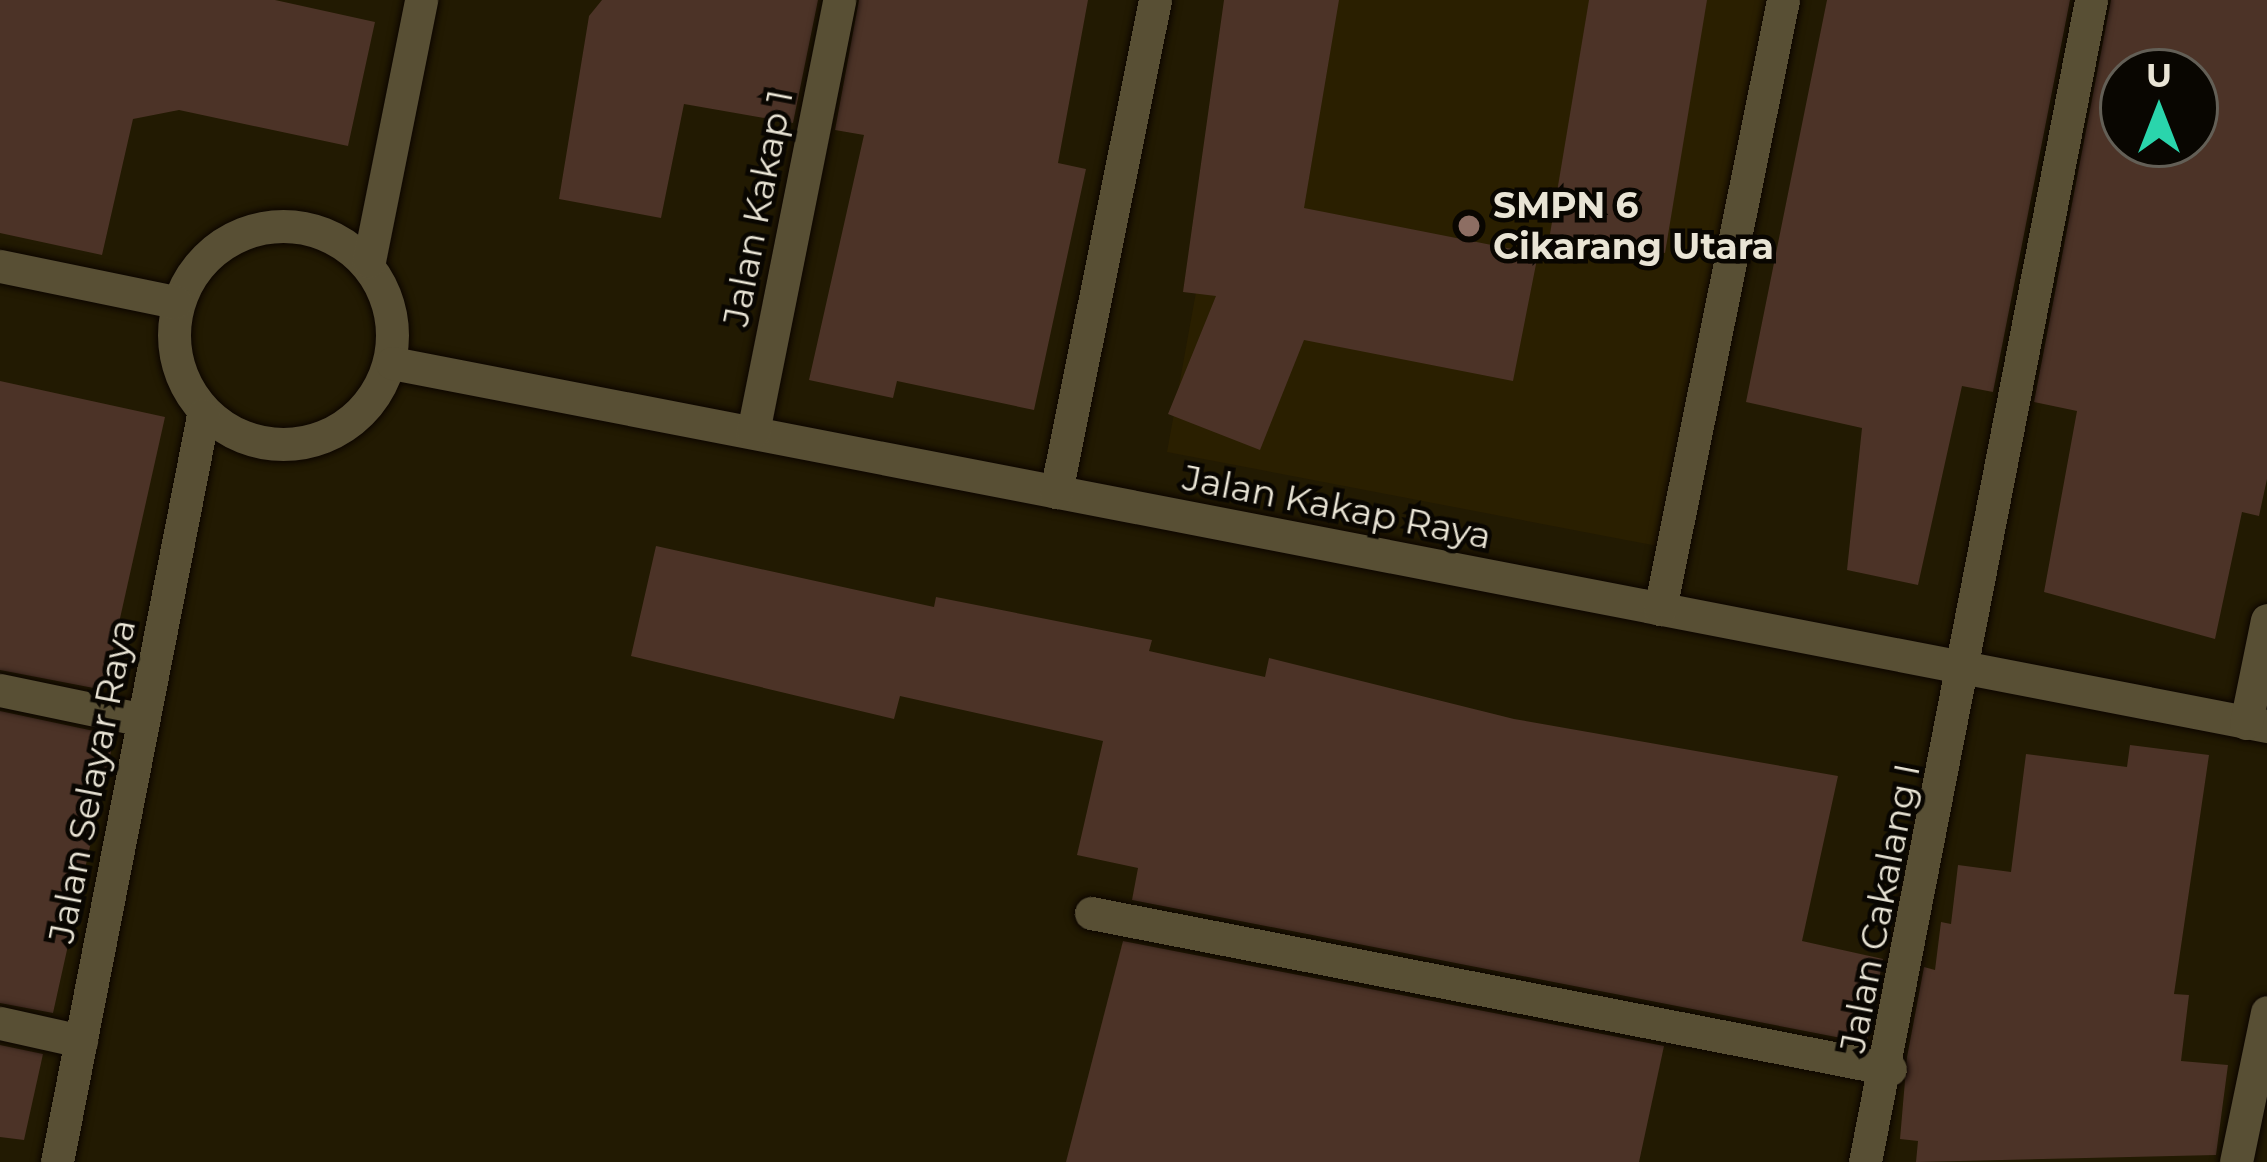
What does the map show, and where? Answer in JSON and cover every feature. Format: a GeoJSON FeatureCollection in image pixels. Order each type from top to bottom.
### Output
{"type":"FeatureCollection","features":[{"type":"Feature","properties":{"kind":"street"},"geometry":{"type":"LineString","coordinates":[[369,261],[422,0]]}},
{"type":"Feature","properties":{"kind":"street","name":"Jalan Kakap 1"},"geometry":{"type":"LineString","coordinates":[[753,432],[839,0]]}},
{"type":"Feature","properties":{"kind":"street"},"geometry":{"type":"LineString","coordinates":[[1056,492],[1156,0]]}},
{"type":"Feature","properties":{"kind":"street"},"geometry":{"type":"LineString","coordinates":[[1660,609],[1783,0]]}},
{"type":"Feature","properties":{"kind":"street","name":"Jalan Cakalang I"},"geometry":{"type":"LineString","coordinates":[[1864,1162],[1890,1070],[2091,0]]}},
{"type":"Feature","properties":{"kind":"street"},"geometry":{"type":"LineString","coordinates":[[259,228],[316,230],[369,261],[392,309],[392,363],[349,428],[273,448],[203,416],[173,363],[175,302],[206,254],[259,228]]}},
{"type":"Feature","properties":{"kind":"street"},"geometry":{"type":"LineString","coordinates":[[0,266],[175,302]]}},
{"type":"Feature","properties":{"kind":"street","name":"Jalan Kakap Raya"},"geometry":{"type":"LineString","coordinates":[[392,363],[2257,724]]}},
{"type":"Feature","properties":{"kind":"street","name":"Jalan Selayar Raya"},"geometry":{"type":"LineString","coordinates":[[57,1162],[203,416]]}},
{"type":"Feature","properties":{"kind":"street"},"geometry":{"type":"LineString","coordinates":[[2257,724],[2267,620]]}},
{"type":"Feature","properties":{"kind":"street"},"geometry":{"type":"LineString","coordinates":[[0,690],[143,720]]}},
{"type":"Feature","properties":{"kind":"street"},"geometry":{"type":"LineString","coordinates":[[1090,913],[1890,1070]]}},
{"type":"Feature","properties":{"kind":"street"},"geometry":{"type":"LineString","coordinates":[[2236,1162],[2260,1100],[2267,1012]]}},
{"type":"Feature","properties":{"kind":"street"},"geometry":{"type":"LineString","coordinates":[[0,1023],[81,1041]]}},
{"type":"Feature","properties":{"kind":"shaded area","name":"SMPN 6 Cikarang Utara"},"geometry":{"type":"Polygon","coordinates":[[[1249,0],[1772,0],[1668,548],[1167,452],[1249,0]]]}},
{"type":"Feature","properties":{"kind":"building"},"geometry":{"type":"Polygon","coordinates":[[[0,0],[275,0],[375,22],[348,146],[179,110],[133,119],[102,255],[0,233],[0,0]]]}},
{"type":"Feature","properties":{"kind":"building"},"geometry":{"type":"Polygon","coordinates":[[[602,0],[818,0],[793,123],[684,104],[661,218],[559,199],[589,16],[602,0]]]}},
{"type":"Feature","properties":{"kind":"building"},"geometry":{"type":"Polygon","coordinates":[[[859,0],[1088,0],[1058,163],[1086,169],[1034,410],[897,381],[893,398],[809,380],[864,135],[835,130],[859,0]]]}},
{"type":"Feature","properties":{"kind":"building"},"geometry":{"type":"Polygon","coordinates":[[[1224,0],[1339,0],[1304,208],[1538,254],[1513,381],[1304,340],[1260,450],[1168,414],[1216,296],[1183,292],[1224,0]]]}},
{"type":"Feature","properties":{"kind":"building"},"geometry":{"type":"Polygon","coordinates":[[[1589,0],[1707,0],[1665,253],[1550,234],[1589,0]]]}},
{"type":"Feature","properties":{"kind":"building"},"geometry":{"type":"Polygon","coordinates":[[[1827,0],[2070,0],[1993,392],[1962,386],[1918,585],[1847,570],[1862,428],[1746,402],[1827,0]]]}},
{"type":"Feature","properties":{"kind":"building"},"geometry":{"type":"Polygon","coordinates":[[[2111,0],[2267,0],[2267,479],[2259,516],[2242,512],[2215,639],[2044,592],[2077,411],[2034,402],[2099,63],[2099,168],[2219,168],[2219,48],[2102,48],[2111,0]]]}},
{"type":"Feature","properties":{"kind":"building"},"geometry":{"type":"Polygon","coordinates":[[[0,381],[165,417],[104,690],[0,670],[0,381]]]}},
{"type":"Feature","properties":{"kind":"building"},"geometry":{"type":"Polygon","coordinates":[[[656,546],[934,607],[936,597],[1152,640],[1149,651],[1265,677],[1269,658],[1514,719],[1838,776],[1802,941],[1883,959],[1867,1043],[1132,900],[1138,868],[1077,855],[1103,741],[900,696],[894,719],[631,656],[656,546]]]}},
{"type":"Feature","properties":{"kind":"building"},"geometry":{"type":"Polygon","coordinates":[[[0,711],[94,731],[92,742],[112,747],[53,1013],[0,1003],[0,711]]]}},
{"type":"Feature","properties":{"kind":"building"},"geometry":{"type":"Polygon","coordinates":[[[2130,745],[2209,755],[2174,994],[2189,995],[2181,1061],[2228,1065],[2216,1155],[1916,1162],[1918,1141],[1900,1139],[1907,1057],[1924,967],[1935,970],[1941,922],[1951,924],[1958,865],[2011,872],[2026,754],[2127,767],[2130,745]]]}},
{"type":"Feature","properties":{"kind":"building"},"geometry":{"type":"Polygon","coordinates":[[[1123,941],[1664,1046],[1639,1162],[1066,1162],[1123,941]]]}},
{"type":"Feature","properties":{"kind":"building"},"geometry":{"type":"Polygon","coordinates":[[[0,1045],[43,1054],[24,1140],[0,1137],[0,1045]]]}},
{"type":"Feature","properties":{"kind":"place","name":"SMPN 6 Cikarang Utara"},"geometry":{"type":"Point","coordinates":[1469,226]}}]}
